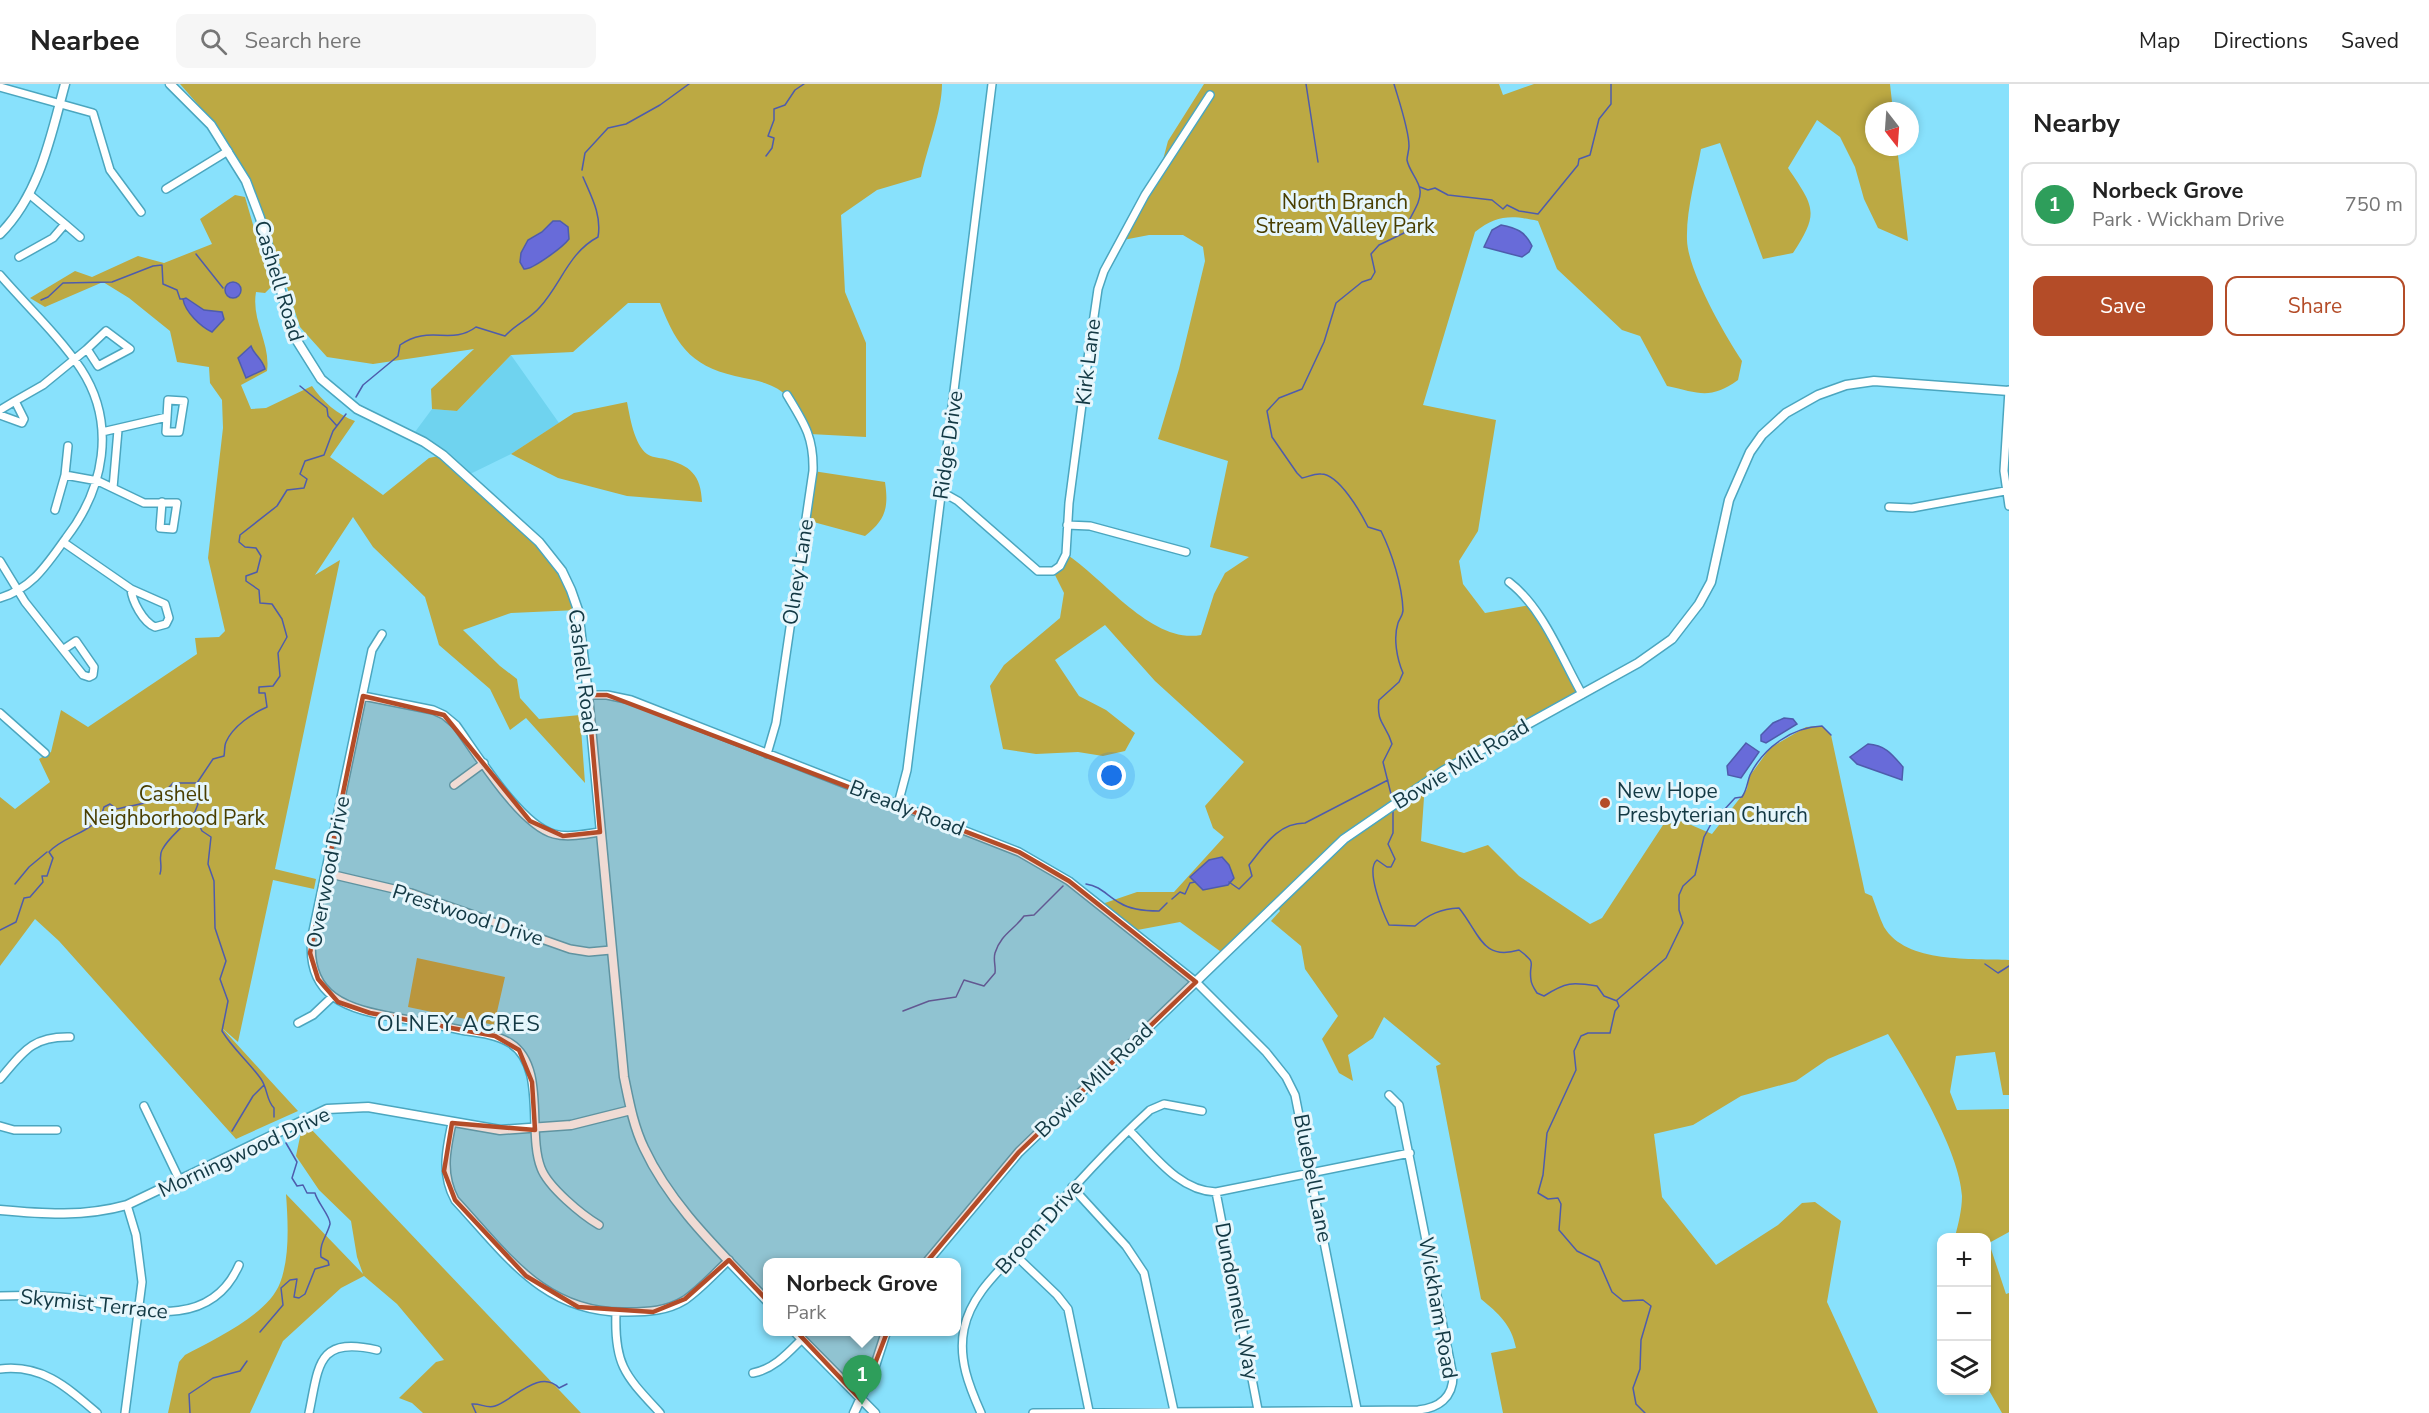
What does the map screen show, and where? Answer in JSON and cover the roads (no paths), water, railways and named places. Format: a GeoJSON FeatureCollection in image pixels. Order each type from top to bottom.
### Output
{"type":"FeatureCollection","features":[{"type":"Feature","properties":{"kind":"street"},"geometry":{"type":"LineString","coordinates":[[0,234],[29,194],[42,164],[65,84]]}},
{"type":"Feature","properties":{"kind":"street","name":"Cashell Road"},"geometry":{"type":"LineString","coordinates":[[170,84],[206,118],[228,150],[254,203],[286,314],[302,354],[334,393],[357,409],[424,442],[443,455],[539,542],[562,571],[572,590],[578,610],[588,694],[624,1077],[631,1110],[644,1148],[664,1184],[685,1213],[763,1297]]}},
{"type":"Feature","properties":{"kind":"street","name":"Ridge Drive"},"geometry":{"type":"LineString","coordinates":[[898,804],[907,770],[992,84]]}},
{"type":"Feature","properties":{"kind":"street"},"geometry":{"type":"LineString","coordinates":[[0,87],[93,113],[110,170],[141,212]]}},
{"type":"Feature","properties":{"kind":"street","name":"Kirk Lane"},"geometry":{"type":"LineString","coordinates":[[942,492],[958,501],[1038,571],[1053,571],[1060,566],[1066,554],[1067,525],[1098,290],[1118,241],[1210,95]]}},
{"type":"Feature","properties":{"kind":"street"},"geometry":{"type":"LineString","coordinates":[[166,189],[228,150]]}},
{"type":"Feature","properties":{"kind":"street"},"geometry":{"type":"LineString","coordinates":[[29,194],[80,237]]}},
{"type":"Feature","properties":{"kind":"street"},"geometry":{"type":"LineString","coordinates":[[19,257],[52,238],[65,224]]}},
{"type":"Feature","properties":{"kind":"street"},"geometry":{"type":"LineString","coordinates":[[0,275],[73,358],[91,387],[102,432],[98,481],[83,513],[41,574],[20,590],[0,598]]}},
{"type":"Feature","properties":{"kind":"street"},"geometry":{"type":"LineString","coordinates":[[0,410],[43,385],[73,358],[87,349],[106,330],[130,349],[98,366],[87,349]]}},
{"type":"Feature","properties":{"kind":"street","name":"Bowie Mill Road"},"geometry":{"type":"LineString","coordinates":[[931,1258],[1019,1152],[1316,864],[1383,810],[1443,771],[1651,655],[1672,639],[1686,623],[1711,582],[1729,500],[1737,479],[1762,435],[1786,413],[1818,395],[1846,385],[1874,381],[2009,390]]}},
{"type":"Feature","properties":{"kind":"street"},"geometry":{"type":"LineString","coordinates":[[2009,390],[2004,471],[2009,506]]}},
{"type":"Feature","properties":{"kind":"street","name":"Olney Lane"},"geometry":{"type":"LineString","coordinates":[[767,754],[776,723],[813,471],[813,448],[810,434],[787,395]]}},
{"type":"Feature","properties":{"kind":"street"},"geometry":{"type":"LineString","coordinates":[[168,400],[184,401],[179,432],[166,432],[167,417],[168,400]]}},
{"type":"Feature","properties":{"kind":"street"},"geometry":{"type":"LineString","coordinates":[[0,415],[22,423],[24,419],[15,401]]}},
{"type":"Feature","properties":{"kind":"street"},"geometry":{"type":"LineString","coordinates":[[102,432],[167,417]]}},
{"type":"Feature","properties":{"kind":"street"},"geometry":{"type":"LineString","coordinates":[[113,488],[118,430]]}},
{"type":"Feature","properties":{"kind":"street"},"geometry":{"type":"LineString","coordinates":[[55,510],[65,474],[68,446]]}},
{"type":"Feature","properties":{"kind":"street"},"geometry":{"type":"LineString","coordinates":[[65,474],[98,481],[144,503],[162,502]]}},
{"type":"Feature","properties":{"kind":"street"},"geometry":{"type":"LineString","coordinates":[[1889,507],[1912,508],[2006,491]]}},
{"type":"Feature","properties":{"kind":"street"},"geometry":{"type":"LineString","coordinates":[[1067,525],[1090,526],[1186,552]]}},
{"type":"Feature","properties":{"kind":"street"},"geometry":{"type":"LineString","coordinates":[[63,542],[131,589],[165,604],[169,618],[166,624],[155,627],[148,623],[132,597],[131,589]]}},
{"type":"Feature","properties":{"kind":"street"},"geometry":{"type":"LineString","coordinates":[[0,561],[20,590],[25,602],[64,649],[82,675],[89,677],[93,675],[94,667],[76,641],[64,649]]}},
{"type":"Feature","properties":{"kind":"street"},"geometry":{"type":"LineString","coordinates":[[1509,582],[1523,592],[1582,694]]}},
{"type":"Feature","properties":{"kind":"street","name":"Overwood Drive"},"geometry":{"type":"LineString","coordinates":[[332,997],[318,979],[310,953],[372,650],[382,634]]}},
{"type":"Feature","properties":{"kind":"street","name":"Bready Road"},"geometry":{"type":"LineString","coordinates":[[588,694],[631,700],[1019,852],[1050,868],[1196,982]]}},
{"type":"Feature","properties":{"kind":"street"},"geometry":{"type":"LineString","coordinates":[[363,696],[444,715],[456,725],[520,811],[539,828],[563,836],[600,832]]}},
{"type":"Feature","properties":{"kind":"street"},"geometry":{"type":"LineString","coordinates":[[0,713],[45,753]]}},
{"type":"Feature","properties":{"kind":"street"},"geometry":{"type":"LineString","coordinates":[[454,785],[484,764]]}},
{"type":"Feature","properties":{"kind":"street","name":"Prestwood Drive"},"geometry":{"type":"LineString","coordinates":[[326,873],[411,894],[570,949],[589,952],[611,950]]}},
{"type":"Feature","properties":{"kind":"street","name":"Bluebell Lane"},"geometry":{"type":"LineString","coordinates":[[1196,982],[1266,1052],[1292,1087],[1313,1173],[1357,1409]]}},
{"type":"Feature","properties":{"kind":"street"},"geometry":{"type":"LineString","coordinates":[[298,1023],[313,1015],[332,997],[347,1006],[370,1013],[495,1036],[510,1043],[519,1050],[532,1082],[538,1161],[544,1174],[580,1213],[599,1225]]}},
{"type":"Feature","properties":{"kind":"street"},"geometry":{"type":"LineString","coordinates":[[0,1079],[30,1046],[50,1037],[70,1037]]}},
{"type":"Feature","properties":{"kind":"street","name":"Wickham Road"},"geometry":{"type":"LineString","coordinates":[[1033,1413],[1430,1408],[1442,1402],[1452,1386],[1410,1153],[1399,1105],[1389,1095]]}},
{"type":"Feature","properties":{"kind":"street","name":"Broom Drive"},"geometry":{"type":"LineString","coordinates":[[981,1413],[964,1370],[964,1329],[976,1299],[1072,1187],[1150,1110],[1160,1104],[1202,1112]]}},
{"type":"Feature","properties":{"kind":"street"},"geometry":{"type":"LineString","coordinates":[[144,1107],[180,1181]]}},
{"type":"Feature","properties":{"kind":"street","name":"Morningwood Drive"},"geometry":{"type":"LineString","coordinates":[[0,1210],[67,1215],[97,1213],[127,1205],[327,1109],[368,1107],[500,1130],[535,1130],[571,1125],[631,1110]]}},
{"type":"Feature","properties":{"kind":"street"},"geometry":{"type":"LineString","coordinates":[[452,1123],[444,1171],[447,1186],[455,1200],[526,1276],[544,1291],[578,1307],[616,1313],[653,1312],[675,1305],[699,1288],[729,1260]]}},
{"type":"Feature","properties":{"kind":"street"},"geometry":{"type":"LineString","coordinates":[[0,1126],[14,1130],[57,1130]]}},
{"type":"Feature","properties":{"kind":"street"},"geometry":{"type":"LineString","coordinates":[[1130,1130],[1180,1180],[1197,1190],[1216,1192],[1410,1153]]}},
{"type":"Feature","properties":{"kind":"street"},"geometry":{"type":"LineString","coordinates":[[1072,1187],[1126,1246],[1144,1273],[1174,1411]]}},
{"type":"Feature","properties":{"kind":"street","name":"Dundonnell Way"},"geometry":{"type":"LineString","coordinates":[[1216,1192],[1258,1410]]}},
{"type":"Feature","properties":{"kind":"street"},"geometry":{"type":"LineString","coordinates":[[125,1413],[140,1309],[141,1263],[127,1205]]}},
{"type":"Feature","properties":{"kind":"street"},"geometry":{"type":"LineString","coordinates":[[1014,1254],[1057,1295],[1068,1309],[1089,1411]]}},
{"type":"Feature","properties":{"kind":"street","name":"Skymist Terrace"},"geometry":{"type":"LineString","coordinates":[[0,1296],[66,1298],[175,1313],[201,1306],[223,1290],[239,1265]]}},
{"type":"Feature","properties":{"kind":"street"},"geometry":{"type":"LineString","coordinates":[[616,1313],[615,1340],[623,1368],[631,1381],[660,1413]]}},
{"type":"Feature","properties":{"kind":"street"},"geometry":{"type":"LineString","coordinates":[[753,1373],[765,1371],[775,1365],[798,1336]]}},
{"type":"Feature","properties":{"kind":"street"},"geometry":{"type":"LineString","coordinates":[[800,1336],[875,1413]]}},
{"type":"Feature","properties":{"kind":"street"},"geometry":{"type":"LineString","coordinates":[[854,1413],[885,1336]]}},
{"type":"Feature","properties":{"kind":"street"},"geometry":{"type":"LineString","coordinates":[[309,1413],[319,1368],[331,1351],[348,1345],[377,1350]]}},
{"type":"Feature","properties":{"kind":"street"},"geometry":{"type":"LineString","coordinates":[[0,1370],[29,1369],[46,1374],[60,1382],[97,1413]]}},
{"type":"Feature","properties":{"kind":"waterway"},"geometry":{"type":"LineString","coordinates":[[582,170],[585,153],[608,128],[626,124],[660,105],[689,84]]}},
{"type":"Feature","properties":{"kind":"waterway"},"geometry":{"type":"LineString","coordinates":[[766,156],[772,148],[774,138],[768,136],[774,120],[774,109],[785,105],[795,90],[804,84]]}},
{"type":"Feature","properties":{"kind":"waterway"},"geometry":{"type":"LineString","coordinates":[[1306,84],[1318,162]]}},
{"type":"Feature","properties":{"kind":"waterway"},"geometry":{"type":"LineString","coordinates":[[1393,802],[1383,762],[1392,744],[1380,719],[1378,708],[1379,700],[1399,682],[1403,673],[1397,655],[1396,642],[1398,623],[1403,612],[1402,600],[1393,559],[1381,531],[1368,527],[1349,495],[1335,480],[1321,474],[1302,478],[1297,473],[1272,437],[1267,411],[1279,398],[1302,389],[1324,342],[1336,303],[1362,282],[1371,279],[1375,272],[1371,254],[1379,245],[1404,233],[1419,201],[1419,186],[1407,160],[1409,146],[1407,132],[1394,84]]}},
{"type":"Feature","properties":{"kind":"waterway"},"geometry":{"type":"LineString","coordinates":[[1420,187],[1428,190],[1435,188],[1448,195],[1492,200],[1503,209],[1507,205],[1519,211],[1538,214],[1578,165],[1579,159],[1590,155],[1599,119],[1611,104],[1611,84]]}},
{"type":"Feature","properties":{"kind":"waterway"},"geometry":{"type":"LineString","coordinates":[[356,397],[363,385],[398,356],[400,345],[411,339],[430,335],[458,335],[476,327],[505,336],[536,311],[572,260],[588,243],[598,237],[597,213],[583,177]]}},
{"type":"Feature","properties":{"kind":"waterway"},"geometry":{"type":"LineString","coordinates":[[196,254],[223,288]]}},
{"type":"Feature","properties":{"kind":"waterway"},"geometry":{"type":"LineString","coordinates":[[41,300],[48,297],[63,283],[112,282],[153,266],[162,265],[163,284],[177,290],[180,299],[183,299]]}},
{"type":"Feature","properties":{"kind":"waterway"},"geometry":{"type":"LineString","coordinates":[[300,386],[327,408],[328,416],[337,426]]}},
{"type":"Feature","properties":{"kind":"waterway"},"geometry":{"type":"LineString","coordinates":[[274,1117],[274,1108],[261,1079],[222,1031],[228,1001],[220,979],[226,961],[215,928],[214,881],[208,864],[211,837],[202,831],[194,814],[198,804],[195,799],[199,791],[197,783],[213,759],[224,756],[225,744],[229,736],[238,725],[267,707],[265,693],[259,693],[259,687],[273,686],[280,676],[278,653],[287,637],[282,619],[272,604],[260,603],[259,590],[246,581],[246,576],[257,572],[261,556],[256,548],[245,547],[239,542],[240,535],[277,506],[287,490],[304,488],[307,479],[300,474],[305,461],[324,455],[333,431],[346,414]]}},
{"type":"Feature","properties":{"kind":"waterway"},"geometry":{"type":"LineString","coordinates":[[1617,1000],[1666,958],[1683,923],[1679,910],[1679,895],[1683,886],[1695,875],[1704,837],[1711,824],[1735,798],[1742,797],[1750,775],[1763,756],[1780,741],[1800,730],[1822,726],[1831,735]]}},
{"type":"Feature","properties":{"kind":"waterway"},"geometry":{"type":"LineString","coordinates":[[1229,882],[1239,889],[1252,876],[1249,865],[1273,836],[1280,831],[1295,824],[1305,823],[1388,780]]}},
{"type":"Feature","properties":{"kind":"waterway"},"geometry":{"type":"LineString","coordinates":[[0,930],[16,922],[24,898],[30,897],[43,882],[42,876],[47,876],[53,858],[49,852],[88,828],[101,816],[104,807],[110,804],[117,809],[142,804],[160,796],[173,783],[196,783]]}},
{"type":"Feature","properties":{"kind":"waterway"},"geometry":{"type":"LineString","coordinates":[[1393,810],[1393,833],[1388,844],[1395,859],[1391,867],[1377,860],[1373,872],[1376,891],[1389,925],[1415,926],[1436,913],[1459,908],[1477,936],[1489,948],[1497,952],[1519,950],[1529,958],[1531,982],[1537,993],[1544,996],[1569,984],[1581,984],[1597,986],[1604,996],[1617,1001],[1619,1006],[1615,1011],[1610,1033],[1588,1033],[1581,1036],[1574,1051],[1576,1070],[1547,1133],[1543,1175],[1538,1193],[1548,1199],[1558,1198],[1561,1204],[1559,1230],[1577,1251],[1599,1262],[1612,1292],[1623,1301],[1643,1300],[1651,1306],[1641,1340],[1640,1369],[1633,1388],[1636,1404],[1645,1413]]}},
{"type":"Feature","properties":{"kind":"waterway"},"geometry":{"type":"LineString","coordinates":[[160,874],[162,850],[193,813]]}},
{"type":"Feature","properties":{"kind":"waterway"},"geometry":{"type":"LineString","coordinates":[[15,884],[29,867],[47,852]]}},
{"type":"Feature","properties":{"kind":"waterway"},"geometry":{"type":"LineString","coordinates":[[1172,899],[1180,892],[1185,894],[1190,883],[1195,882]]}},
{"type":"Feature","properties":{"kind":"waterway"},"geometry":{"type":"LineString","coordinates":[[1086,884],[1096,887],[1120,903],[1134,909],[1159,911],[1167,903]]}},
{"type":"Feature","properties":{"kind":"waterway"},"geometry":{"type":"LineString","coordinates":[[903,1011],[929,1001],[956,997],[964,980],[984,986],[995,973],[995,953],[1004,937],[1024,916],[1034,915],[1063,886]]}},
{"type":"Feature","properties":{"kind":"waterway"},"geometry":{"type":"LineString","coordinates":[[1985,964],[1998,973],[2009,966]]}},
{"type":"Feature","properties":{"kind":"waterway"},"geometry":{"type":"LineString","coordinates":[[232,1131],[253,1096],[264,1085]]}},
{"type":"Feature","properties":{"kind":"waterway"},"geometry":{"type":"LineString","coordinates":[[260,1332],[283,1305],[281,1288],[290,1280],[297,1279],[294,1297],[299,1298],[305,1294],[315,1269],[329,1265],[328,1261],[321,1257],[321,1252],[330,1221],[315,1193],[307,1193],[303,1185],[297,1186],[292,1178],[297,1162],[286,1143]]}},
{"type":"Feature","properties":{"kind":"waterway"},"geometry":{"type":"LineString","coordinates":[[190,1413],[189,1394],[213,1378],[240,1371],[247,1361]]}},
{"type":"Feature","properties":{"kind":"waterway"},"geometry":{"type":"LineString","coordinates":[[476,1413],[472,1404],[495,1406],[535,1383],[552,1383],[559,1388],[567,1384]]}},
{"type":"Feature","properties":{"kind":"place","name":"New Hope Presbyterian Church"},"geometry":{"type":"Point","coordinates":[1605,803]}},
{"type":"Feature","properties":{"kind":"place","name":"Norbeck Grove"},"geometry":{"type":"Point","coordinates":[862,1405]}},
{"type":"Feature","properties":{"kind":"district","name":"OLNEY ACRES"},"geometry":{"type":"Point","coordinates":[459,1024]}},
{"type":"Feature","properties":{"kind":"park label","name":"North Branch Stream Valley Park"},"geometry":{"type":"Point","coordinates":[1345,214]}},
{"type":"Feature","properties":{"kind":"park label","name":"Cashell Neighborhood Park"},"geometry":{"type":"Point","coordinates":[174,806]}}]}
